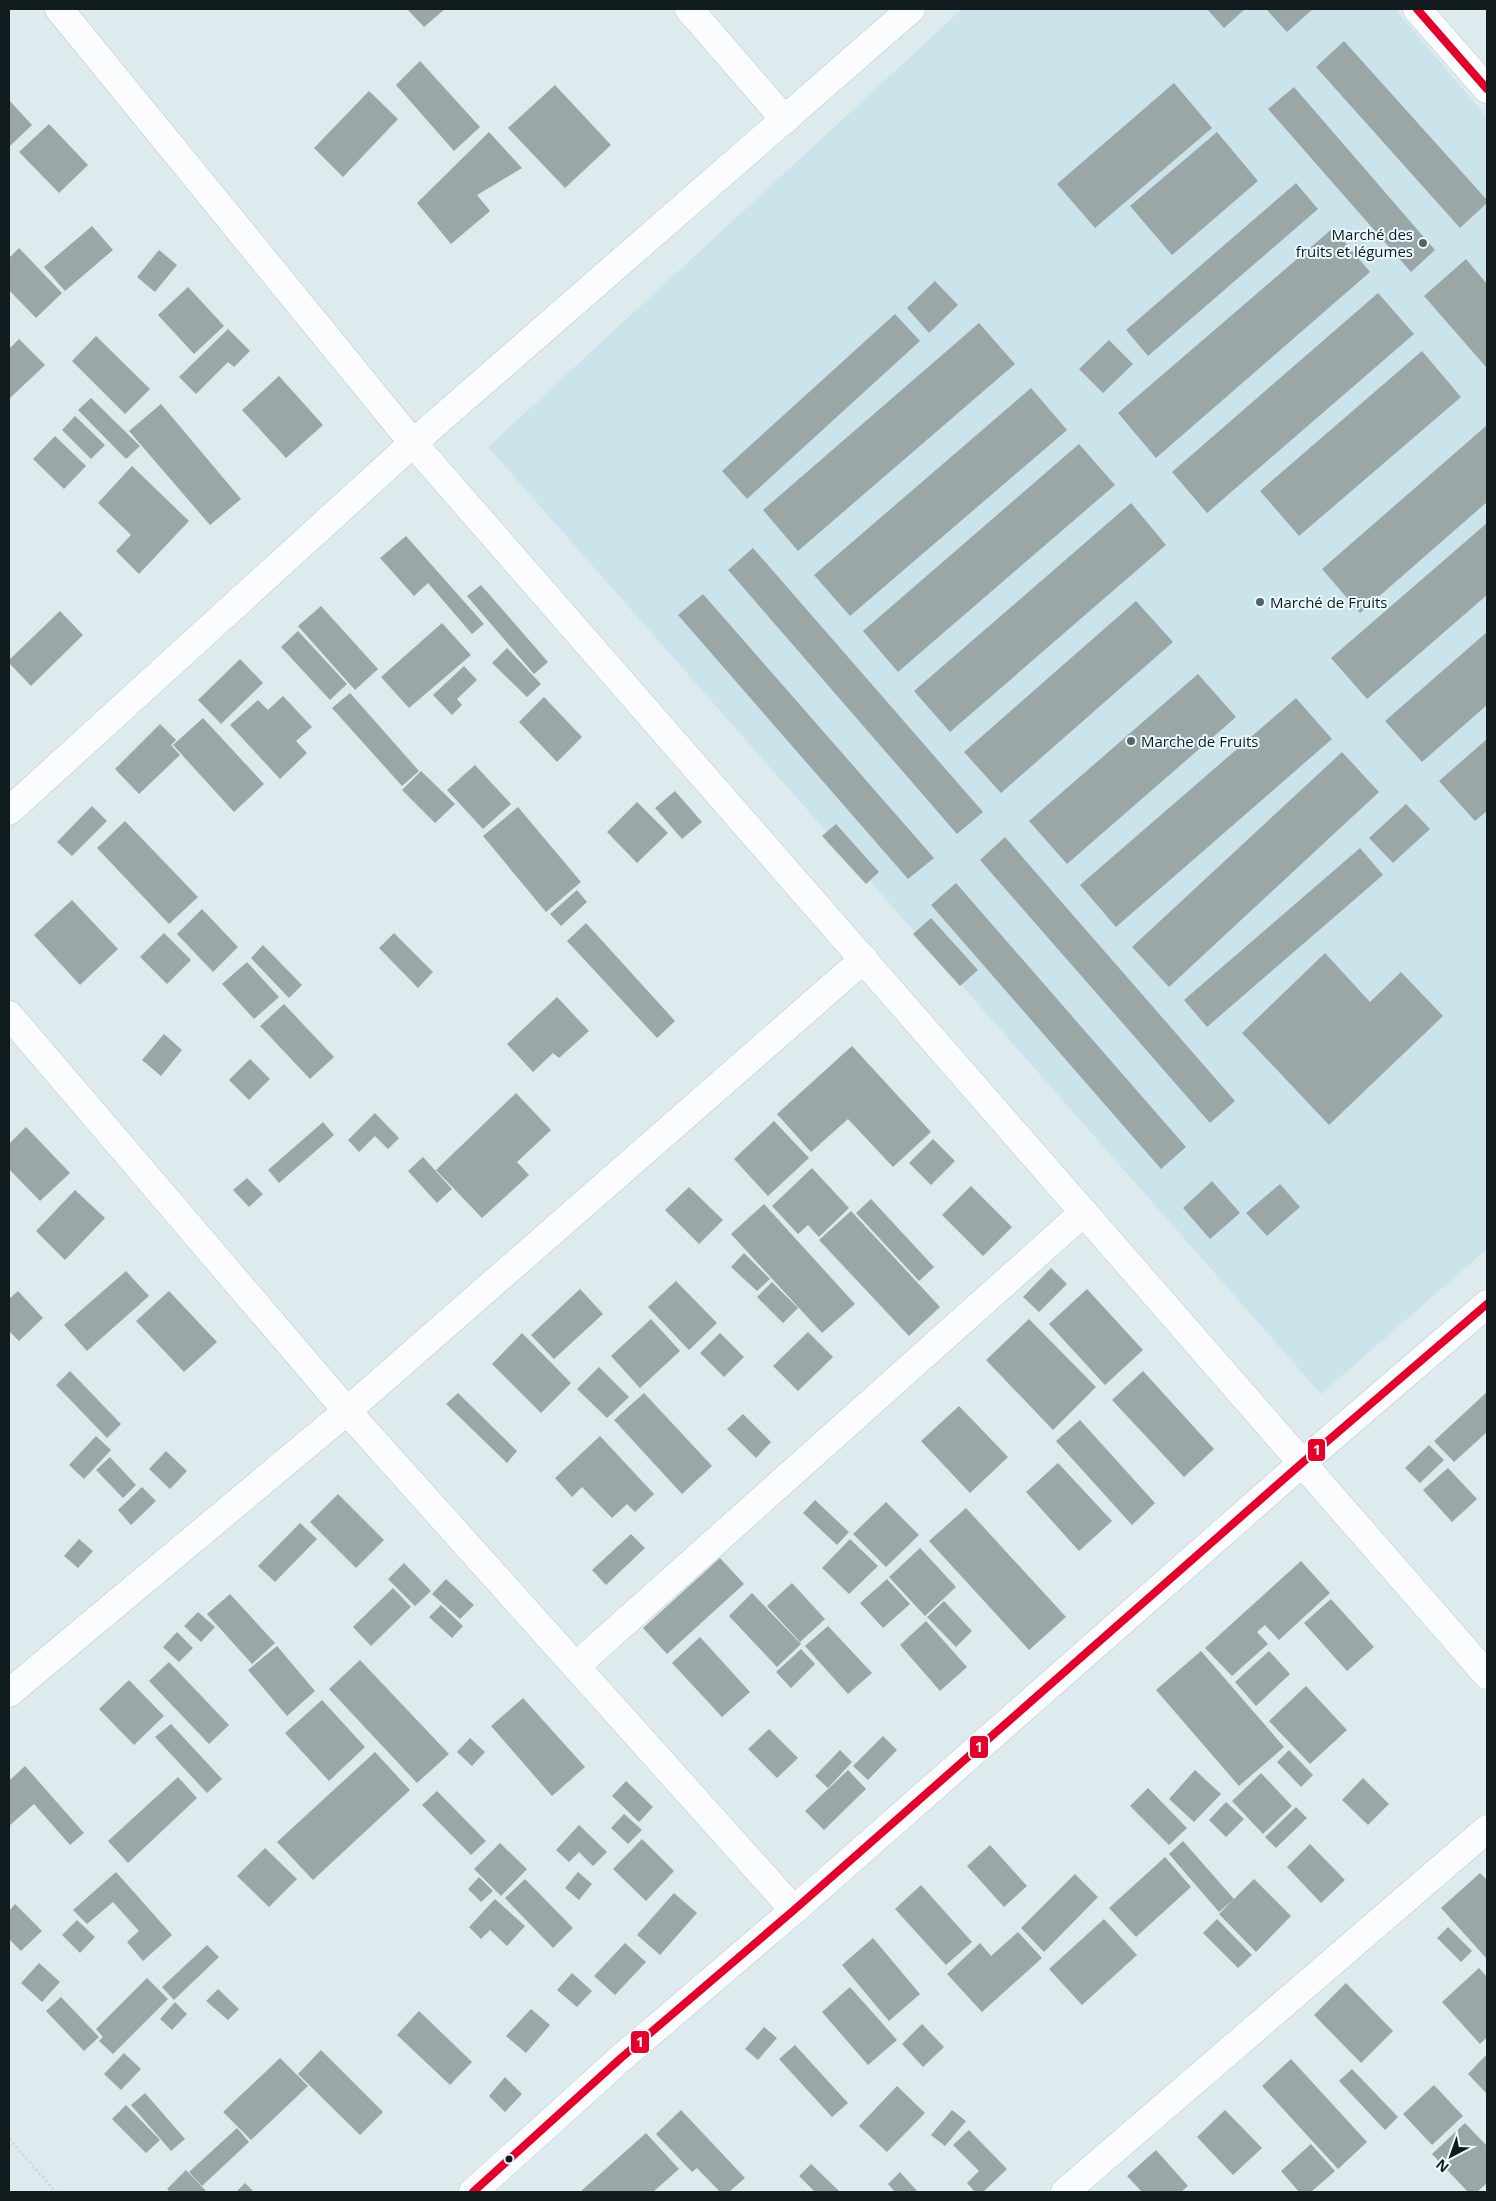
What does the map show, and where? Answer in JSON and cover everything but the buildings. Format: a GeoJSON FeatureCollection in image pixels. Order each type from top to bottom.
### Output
{"type":"FeatureCollection","features":[{"type":"Feature","properties":{"kind":"street"},"geometry":{"type":"LineString","coordinates":[[59,9],[413,443],[1487,1675]]}},
{"type":"Feature","properties":{"kind":"street"},"geometry":{"type":"LineString","coordinates":[[689,9],[785,120]]}},
{"type":"Feature","properties":{"kind":"street"},"geometry":{"type":"LineString","coordinates":[[9,811],[413,443],[911,9]]}},
{"type":"Feature","properties":{"kind":"street"},"geometry":{"type":"LineString","coordinates":[[1417,9],[1487,89]]}},
{"type":"Feature","properties":{"kind":"street"},"geometry":{"type":"LineString","coordinates":[[9,1693],[347,1411],[864,960]]}},
{"type":"Feature","properties":{"kind":"street"},"geometry":{"type":"LineString","coordinates":[[9,1015],[347,1411],[794,1910]]}},
{"type":"Feature","properties":{"kind":"street"},"geometry":{"type":"LineString","coordinates":[[576,1666],[1084,1212]]}},
{"type":"Feature","properties":{"kind":"street"},"geometry":{"type":"LineString","coordinates":[[473,2192],[621,2058],[794,1910],[1302,1463],[1487,1304]]}},
{"type":"Feature","properties":{"kind":"street"},"geometry":{"type":"LineString","coordinates":[[1064,2192],[1487,1829]]}},
{"type":"Feature","properties":{"kind":"path"},"geometry":{"type":"LineString","coordinates":[[9,2139],[56,2192]]}},
{"type":"Feature","properties":{"kind":"shaded area","name":"Marche de Fruits"},"geometry":{"type":"Polygon","coordinates":[[[962,9],[1395,9],[1487,117],[1487,1249],[1321,1394],[488,447],[962,9]]]}},
{"type":"Feature","properties":{"kind":"transit line","name":"1"},"geometry":{"type":"LineString","coordinates":[[1417,9],[1487,89]]}},
{"type":"Feature","properties":{"kind":"transit line","name":"1"},"geometry":{"type":"LineString","coordinates":[[473,2192],[621,2058],[794,1910],[1302,1463],[1487,1304]]}},
{"type":"Feature","properties":{"kind":"place","name":"Marché des fruits et légumes"},"geometry":{"type":"Point","coordinates":[1423,243]}},
{"type":"Feature","properties":{"kind":"place","name":"Marché de Fruits"},"geometry":{"type":"Point","coordinates":[1260,602]}},
{"type":"Feature","properties":{"kind":"place","name":"Marche de Fruits"},"geometry":{"type":"Point","coordinates":[1131,741]}}]}
